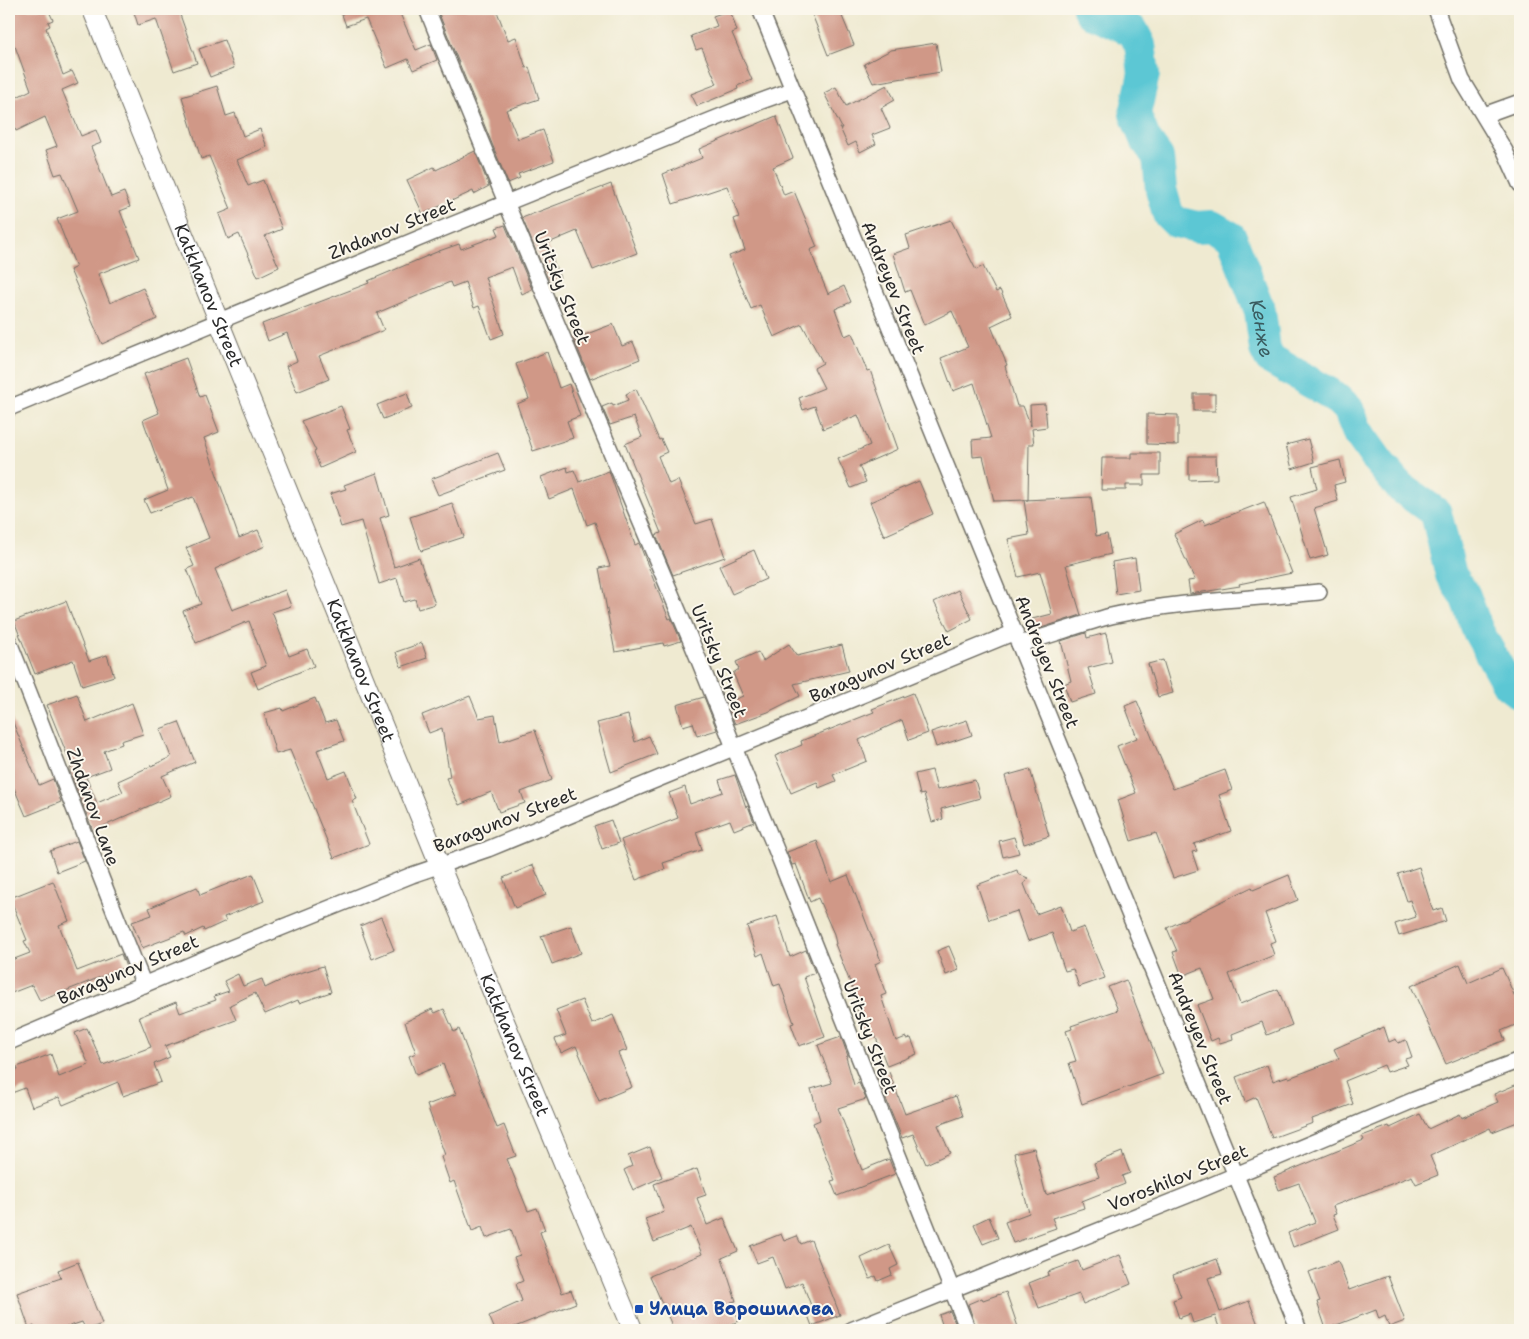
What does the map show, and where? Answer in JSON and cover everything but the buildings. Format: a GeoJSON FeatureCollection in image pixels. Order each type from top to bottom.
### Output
{"type":"FeatureCollection","features":[{"type":"Feature","properties":{"kind":"street","name":"Katkhanov Street"},"geometry":{"type":"LineString","coordinates":[[92,9],[440,866],[633,1330]]}},
{"type":"Feature","properties":{"kind":"street","name":"Uritsky Street"},"geometry":{"type":"LineString","coordinates":[[427,9],[495,178],[508,203],[577,376],[707,677],[968,1330]]}},
{"type":"Feature","properties":{"kind":"street","name":"Andreyev Street"},"geometry":{"type":"LineString","coordinates":[[760,9],[1299,1330]]}},
{"type":"Feature","properties":{"kind":"street"},"geometry":{"type":"LineString","coordinates":[[1436,9],[1462,80],[1505,151],[1520,184]]}},
{"type":"Feature","properties":{"kind":"street","name":"Zhdanov Street"},"geometry":{"type":"LineString","coordinates":[[9,408],[734,111],[792,90]]}},
{"type":"Feature","properties":{"kind":"street"},"geometry":{"type":"LineString","coordinates":[[1484,115],[1520,102]]}},
{"type":"Feature","properties":{"kind":"street","name":"Baragunov Street"},"geometry":{"type":"LineString","coordinates":[[9,1042],[216,954],[488,849],[734,748],[1017,638],[1129,613],[1226,600],[1319,592]]}},
{"type":"Feature","properties":{"kind":"street","name":"Zhdanov Lane"},"geometry":{"type":"LineString","coordinates":[[9,642],[68,789],[97,872],[144,985]]}},
{"type":"Feature","properties":{"kind":"street","name":"Voroshilov Street"},"geometry":{"type":"LineString","coordinates":[[851,1330],[952,1291],[1236,1175],[1414,1100],[1520,1060]]}},
{"type":"Feature","properties":{"kind":"waterway","name":"Кенже"},"geometry":{"type":"LineString","coordinates":[[1088,9],[1090,12],[1133,31],[1140,45],[1144,74],[1135,114],[1145,139],[1158,157],[1161,189],[1168,214],[1176,222],[1197,227],[1212,226],[1231,237],[1260,311],[1265,349],[1270,359],[1329,393],[1348,408],[1357,431],[1378,461],[1400,487],[1436,513],[1451,575],[1465,596],[1478,631],[1508,685],[1520,694]]}},
{"type":"Feature","properties":{"kind":"place","name":"Улица Ворошилова"},"geometry":{"type":"Point","coordinates":[639,1309]}}]}
